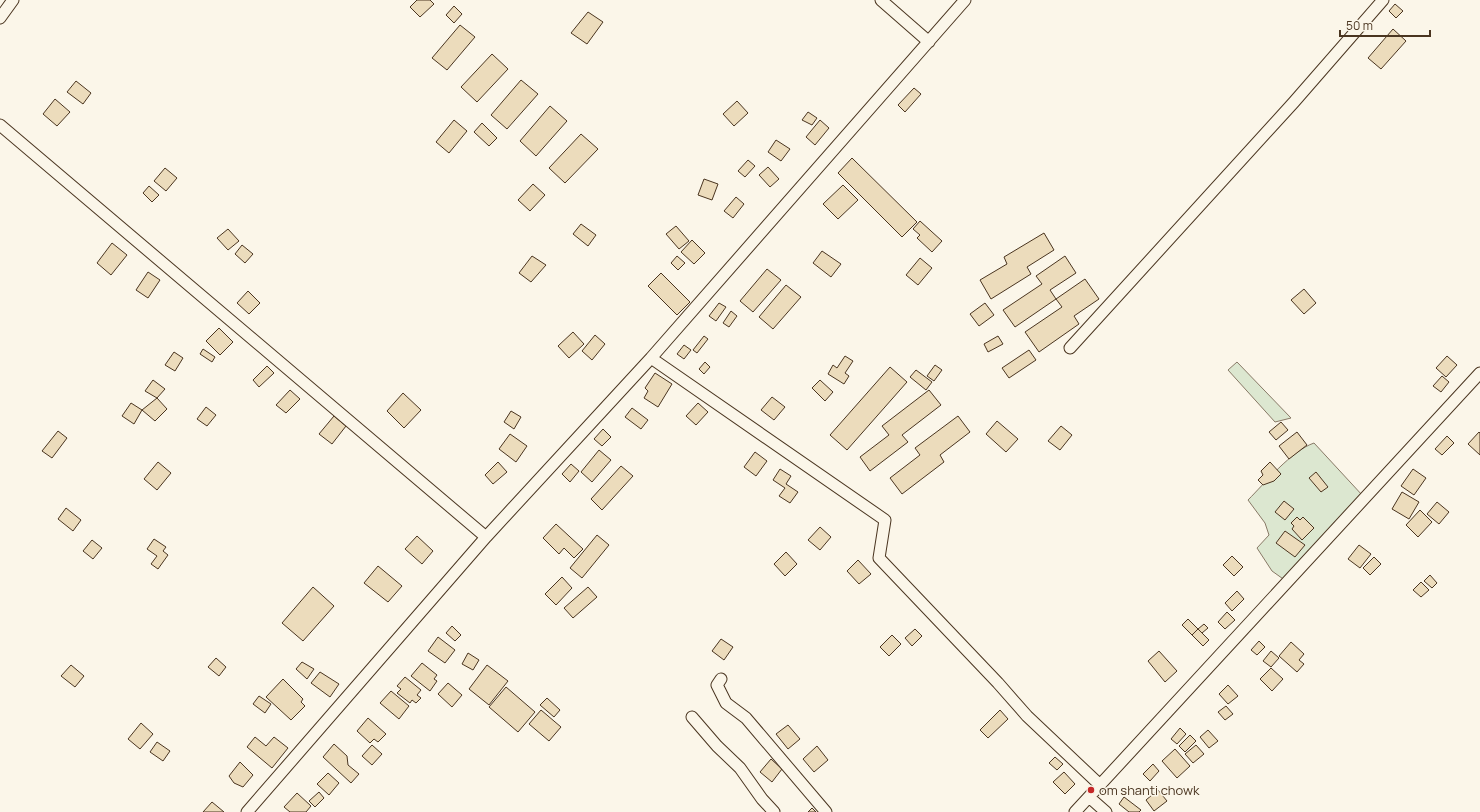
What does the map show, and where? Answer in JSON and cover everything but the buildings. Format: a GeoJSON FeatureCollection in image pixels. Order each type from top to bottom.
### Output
{"type":"FeatureCollection","features":[{"type":"Feature","properties":{"kind":"street"},"geometry":{"type":"LineString","coordinates":[[0,18],[13,0]]}},
{"type":"Feature","properties":{"kind":"street"},"geometry":{"type":"LineString","coordinates":[[881,0],[929,42]]}},
{"type":"Feature","properties":{"kind":"street"},"geometry":{"type":"LineString","coordinates":[[247,812],[486,537],[651,358],[965,0]]}},
{"type":"Feature","properties":{"kind":"street"},"geometry":{"type":"LineString","coordinates":[[1070,348],[1294,102],[1383,0]]}},
{"type":"Feature","properties":{"kind":"street"},"geometry":{"type":"LineString","coordinates":[[0,125],[486,537]]}},
{"type":"Feature","properties":{"kind":"street"},"geometry":{"type":"LineString","coordinates":[[651,358],[885,520],[879,558],[998,683],[1027,716],[1100,785]]}},
{"type":"Feature","properties":{"kind":"street"},"geometry":{"type":"LineString","coordinates":[[1075,812],[1480,373]]}},
{"type":"Feature","properties":{"kind":"street"},"geometry":{"type":"LineString","coordinates":[[721,679],[717,685],[726,703],[746,718],[826,812]]}},
{"type":"Feature","properties":{"kind":"street"},"geometry":{"type":"LineString","coordinates":[[692,717],[717,746],[740,768],[762,799],[774,812]]}},
{"type":"Feature","properties":{"kind":"street"},"geometry":{"type":"LineString","coordinates":[[1089,797],[1106,812]]}},
{"type":"Feature","properties":{"kind":"green space"},"geometry":{"type":"Polygon","coordinates":[[[1237,362],[1291,418],[1275,422],[1228,370],[1237,362]]]}},
{"type":"Feature","properties":{"kind":"green space"},"geometry":{"type":"Polygon","coordinates":[[[1314,443],[1363,496],[1286,581],[1272,571],[1257,548],[1269,535],[1265,523],[1248,500],[1287,460],[1305,447],[1314,443]]]}},
{"type":"Feature","properties":{"kind":"place","name":"om shanti chowk"},"geometry":{"type":"Point","coordinates":[1091,790]}}]}
